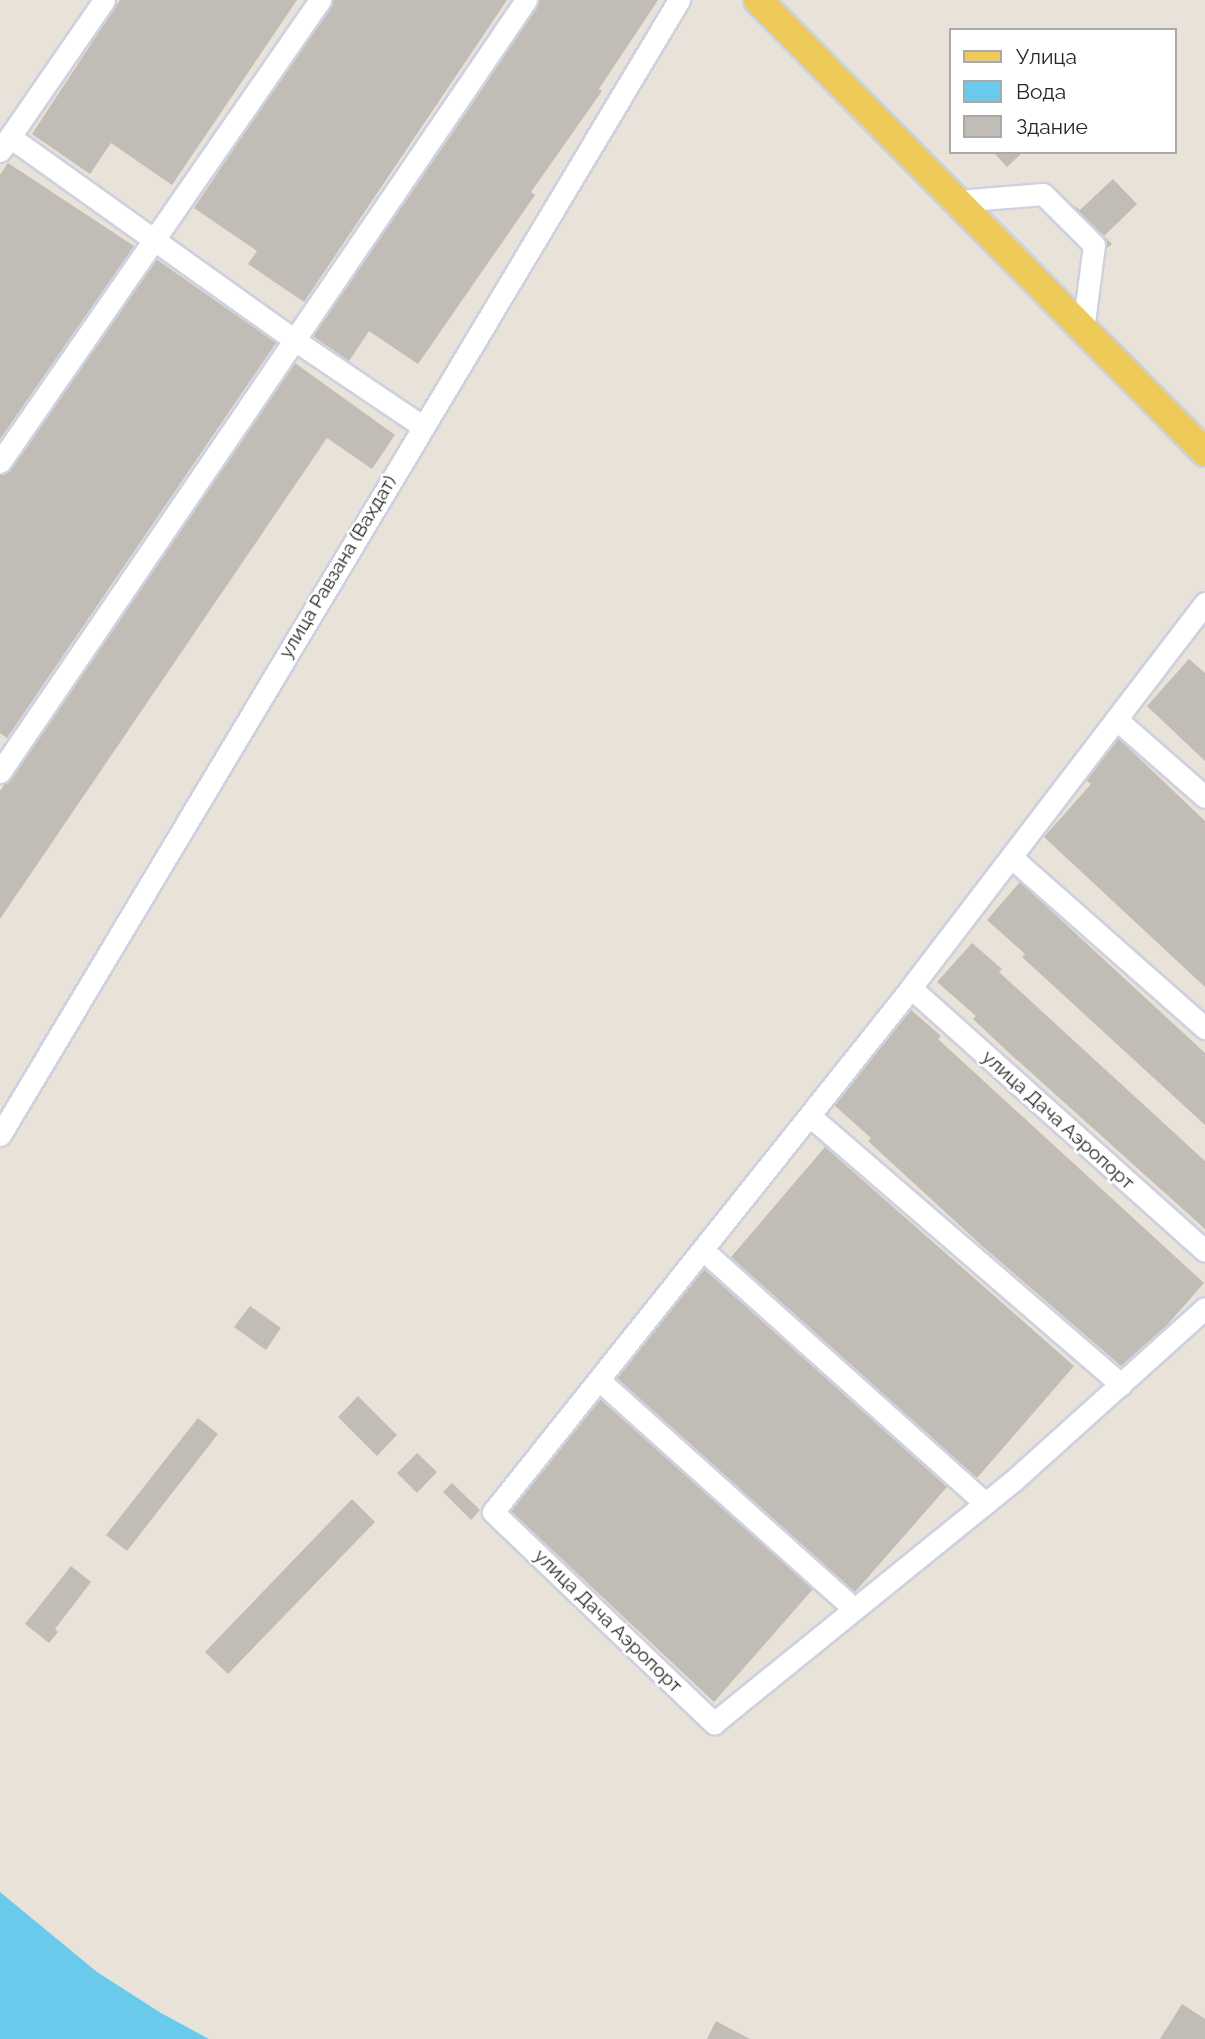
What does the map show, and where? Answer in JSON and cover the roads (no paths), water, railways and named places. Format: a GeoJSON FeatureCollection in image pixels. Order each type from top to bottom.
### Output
{"type":"FeatureCollection","features":[{"type":"Feature","properties":{"kind":"main road"},"geometry":{"type":"LineString","coordinates":[[758,0],[1205,452]]}},
{"type":"Feature","properties":{"kind":"street"},"geometry":{"type":"LineString","coordinates":[[104,0],[5,144],[155,238],[296,341],[422,426]]}},
{"type":"Feature","properties":{"kind":"street"},"geometry":{"type":"LineString","coordinates":[[0,463],[320,0]]}},
{"type":"Feature","properties":{"kind":"street"},"geometry":{"type":"LineString","coordinates":[[4,759],[296,341],[526,0]]}},
{"type":"Feature","properties":{"kind":"street","name":"улица Равзана (Вахдат)"},"geometry":{"type":"LineString","coordinates":[[0,1135],[679,0]]}},
{"type":"Feature","properties":{"kind":"street"},"geometry":{"type":"LineString","coordinates":[[958,201],[1043,194],[1094,246],[1083,330]]}},
{"type":"Feature","properties":{"kind":"street","name":"улица Дача Аэропорт"},"geometry":{"type":"LineString","coordinates":[[1205,603],[911,988],[493,1512],[714,1723],[985,1503],[1205,1308]]}},
{"type":"Feature","properties":{"kind":"street"},"geometry":{"type":"LineString","coordinates":[[1116,719],[1205,797]]}},
{"type":"Feature","properties":{"kind":"street"},"geometry":{"type":"LineString","coordinates":[[1011,857],[1205,1028]]}},
{"type":"Feature","properties":{"kind":"street","name":"улица Дача Аэропорт"},"geometry":{"type":"LineString","coordinates":[[911,988],[1205,1251]]}},
{"type":"Feature","properties":{"kind":"street"},"geometry":{"type":"LineString","coordinates":[[810,1116],[1121,1384]]}},
{"type":"Feature","properties":{"kind":"street"},"geometry":{"type":"LineString","coordinates":[[703,1250],[985,1503]]}},
{"type":"Feature","properties":{"kind":"street"},"geometry":{"type":"LineString","coordinates":[[599,1380],[854,1609]]}},
{"type":"Feature","properties":{"kind":"water"},"geometry":{"type":"Polygon","coordinates":[[[0,1892],[97,1972],[161,2013],[209,2039],[0,2039],[0,1892]]]}}]}
